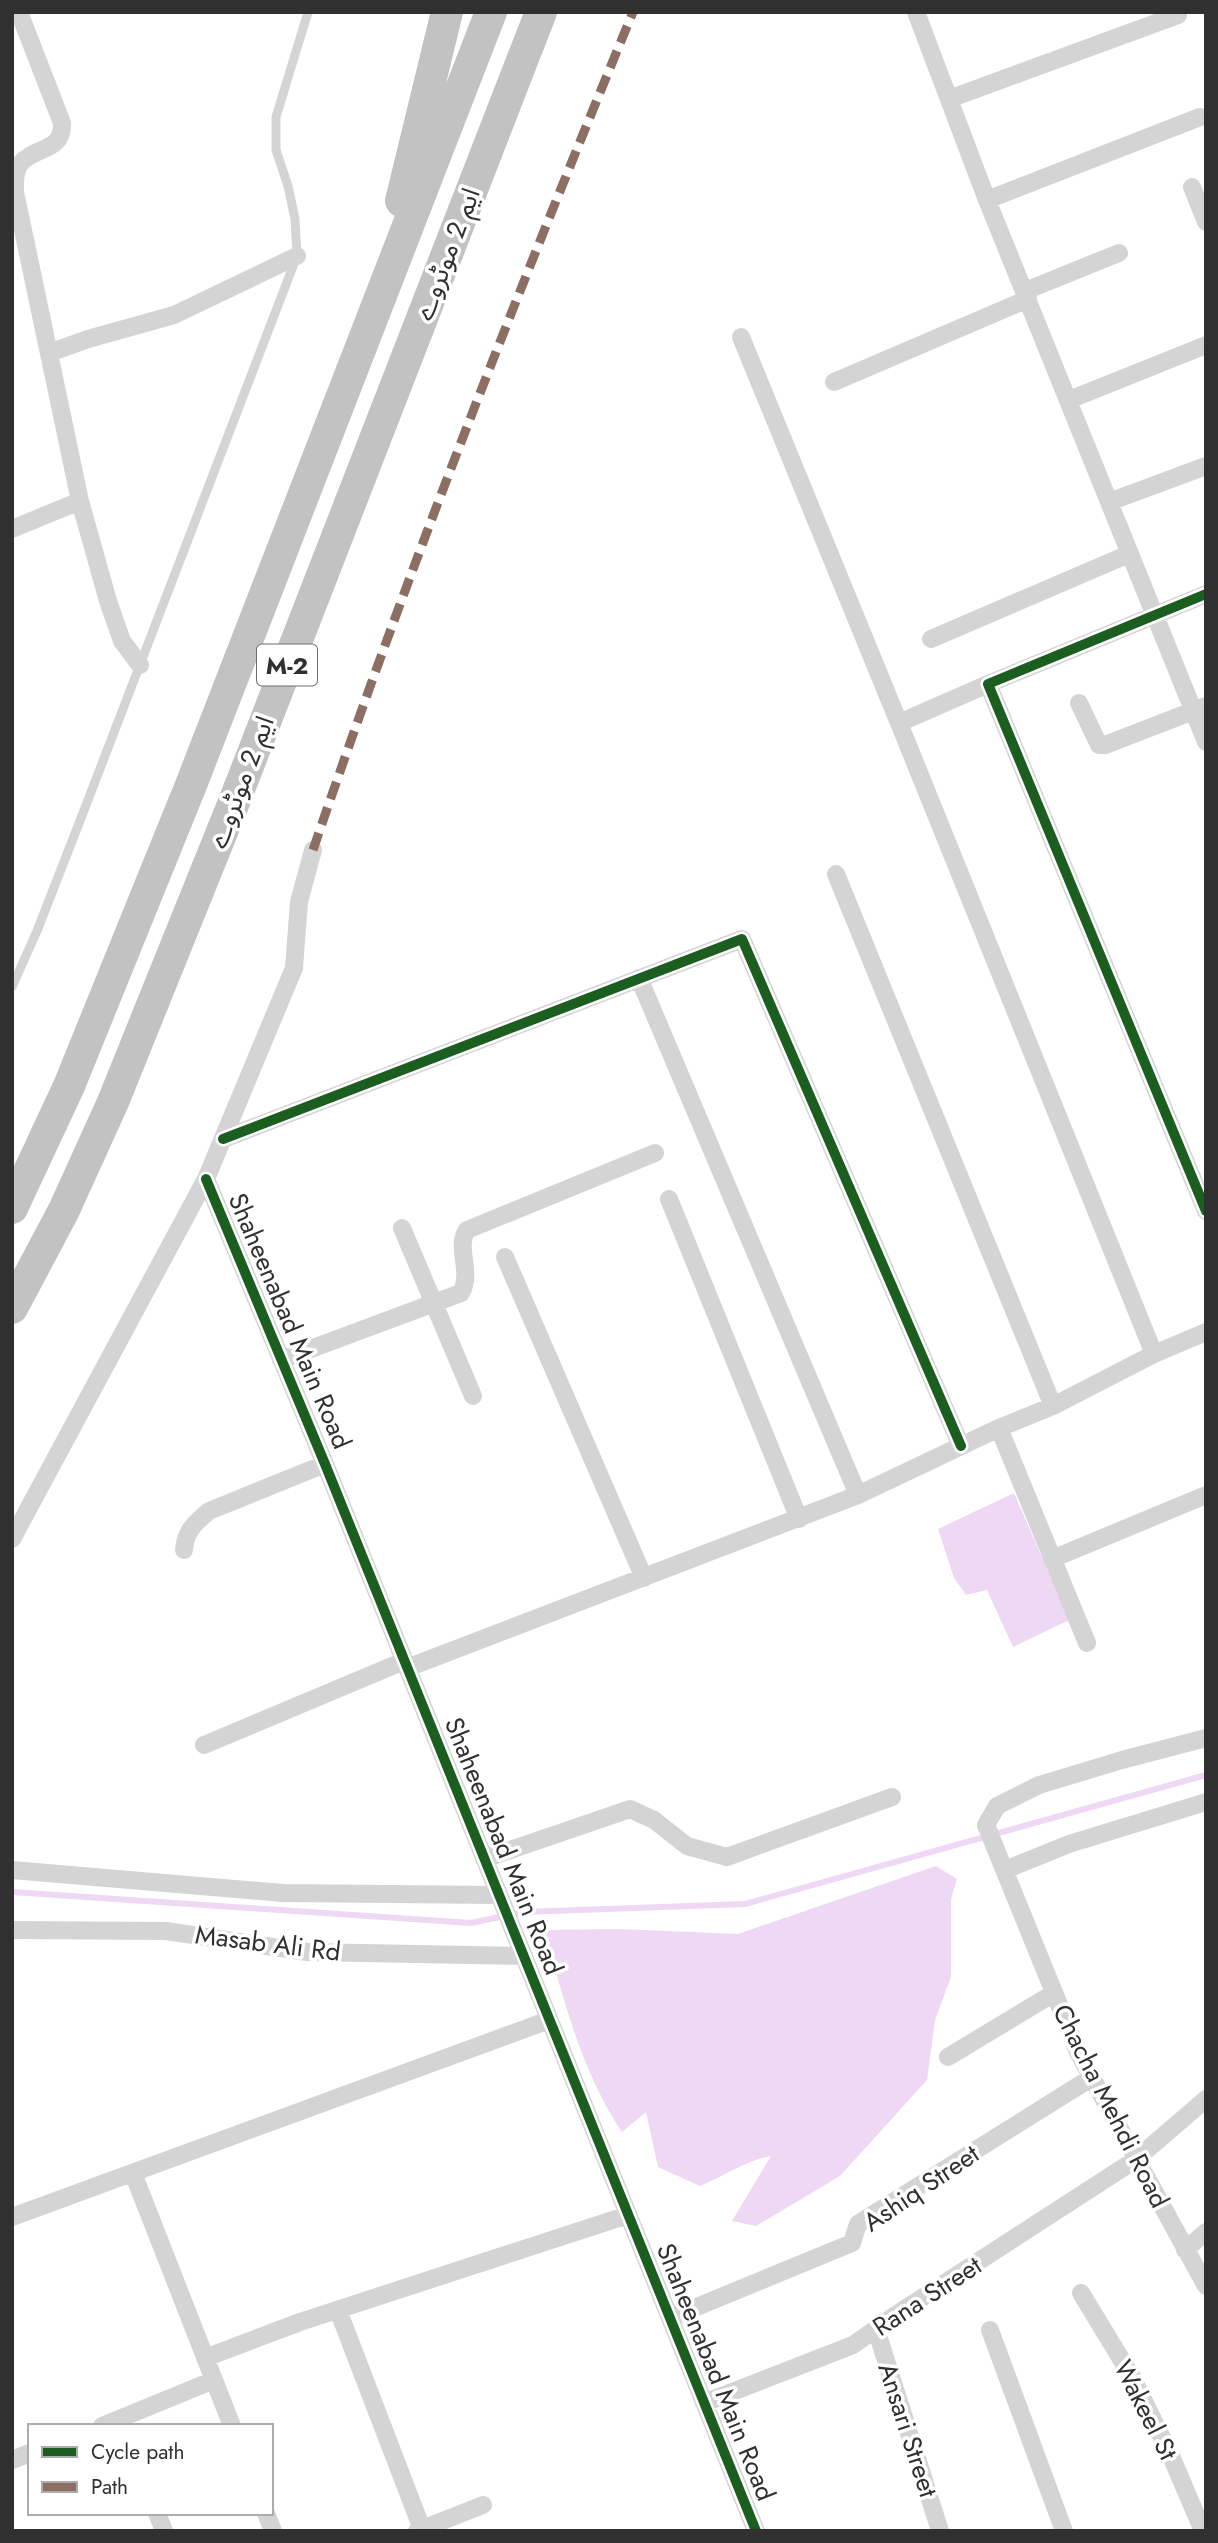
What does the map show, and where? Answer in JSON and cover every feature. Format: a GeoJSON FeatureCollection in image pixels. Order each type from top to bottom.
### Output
{"type":"FeatureCollection","features":[{"type":"Feature","properties":{"kind":"highway"},"geometry":{"type":"LineString","coordinates":[[367,335],[446,12]]}},
{"type":"Feature","properties":{"kind":"highway","name":"ایم 2 موٹروے"},"geometry":{"type":"LineString","coordinates":[[12,1208],[69,1086],[191,785],[491,12]]}},
{"type":"Feature","properties":{"kind":"highway","name":"ایم 2 موٹروے"},"geometry":{"type":"LineString","coordinates":[[12,1308],[64,1210],[114,1102],[234,802],[541,12]]}},
{"type":"Feature","properties":{"kind":"highway"},"geometry":{"type":"LineString","coordinates":[[12,1162],[191,785]]}},
{"type":"Feature","properties":{"kind":"street"},"geometry":{"type":"LineString","coordinates":[[19,12],[62,123],[62,134],[56,143],[20,163],[15,177],[15,192],[80,502],[122,641],[140,665]]}},
{"type":"Feature","properties":{"kind":"street"},"geometry":{"type":"LineString","coordinates":[[916,12],[987,200],[1153,614],[1199,708],[1206,741]]}},
{"type":"Feature","properties":{"kind":"street"},"geometry":{"type":"LineString","coordinates":[[949,99],[1178,15]]}},
{"type":"Feature","properties":{"kind":"street"},"geometry":{"type":"LineString","coordinates":[[987,200],[1200,117]]}},
{"type":"Feature","properties":{"kind":"street"},"geometry":{"type":"LineString","coordinates":[[1192,187],[1206,222]]}},
{"type":"Feature","properties":{"kind":"street"},"geometry":{"type":"LineString","coordinates":[[834,383],[1119,253]]}},
{"type":"Feature","properties":{"kind":"street"},"geometry":{"type":"LineString","coordinates":[[49,353],[174,315],[297,256]]}},
{"type":"Feature","properties":{"kind":"street"},"geometry":{"type":"LineString","coordinates":[[741,337],[1154,1354]]}},
{"type":"Feature","properties":{"kind":"street"},"geometry":{"type":"LineString","coordinates":[[1069,400],[1206,345]]}},
{"type":"Feature","properties":{"kind":"street"},"geometry":{"type":"LineString","coordinates":[[1109,502],[1206,466]]}},
{"type":"Feature","properties":{"kind":"street"},"geometry":{"type":"LineString","coordinates":[[12,529],[80,502]]}},
{"type":"Feature","properties":{"kind":"street"},"geometry":{"type":"LineString","coordinates":[[931,639],[1129,554]]}},
{"type":"Feature","properties":{"kind":"street"},"geometry":{"type":"LineString","coordinates":[[899,723],[1206,594]]}},
{"type":"Feature","properties":{"kind":"street"},"geometry":{"type":"LineString","coordinates":[[988,684],[1206,1211]]}},
{"type":"Feature","properties":{"kind":"street"},"geometry":{"type":"LineString","coordinates":[[1079,704],[1098,745],[1105,745],[1199,708]]}},
{"type":"Feature","properties":{"kind":"street"},"geometry":{"type":"LineString","coordinates":[[12,1539],[206,1179],[294,968],[299,902],[313,850]]}},
{"type":"Feature","properties":{"kind":"street"},"geometry":{"type":"LineString","coordinates":[[836,874],[1053,1406]]}},
{"type":"Feature","properties":{"kind":"street"},"geometry":{"type":"LineString","coordinates":[[223,1139],[741,939],[961,1446]]}},
{"type":"Feature","properties":{"kind":"street"},"geometry":{"type":"LineString","coordinates":[[639,978],[858,1495]]}},
{"type":"Feature","properties":{"kind":"street"},"geometry":{"type":"LineString","coordinates":[[281,1360],[461,1293],[467,1277],[463,1241],[467,1230],[655,1153]]}},
{"type":"Feature","properties":{"kind":"street","name":"Shaheenabad Main Road"},"geometry":{"type":"LineString","coordinates":[[206,1179],[325,1464],[756,2531]]}},
{"type":"Feature","properties":{"kind":"street"},"geometry":{"type":"LineString","coordinates":[[669,1199],[799,1519]]}},
{"type":"Feature","properties":{"kind":"street"},"geometry":{"type":"LineString","coordinates":[[402,1228],[473,1396]]}},
{"type":"Feature","properties":{"kind":"street"},"geometry":{"type":"LineString","coordinates":[[505,1256],[643,1578]]}},
{"type":"Feature","properties":{"kind":"street"},"geometry":{"type":"LineString","coordinates":[[204,1745],[406,1665],[858,1495],[999,1428],[1053,1406],[1154,1354],[1206,1332]]}},
{"type":"Feature","properties":{"kind":"street"},"geometry":{"type":"LineString","coordinates":[[999,1428],[1087,1643]]}},
{"type":"Feature","properties":{"kind":"street"},"geometry":{"type":"LineString","coordinates":[[184,1550],[185,1537],[195,1523],[209,1511],[325,1464]]}},
{"type":"Feature","properties":{"kind":"street"},"geometry":{"type":"LineString","coordinates":[[1052,1559],[1206,1494]]}},
{"type":"Feature","properties":{"kind":"street","name":"Chacha Mehdi Road"},"geometry":{"type":"LineString","coordinates":[[1206,1738],[1039,1786],[997,1805],[986,1825],[1079,2054],[1206,2286]]}},
{"type":"Feature","properties":{"kind":"street"},"geometry":{"type":"LineString","coordinates":[[484,1859],[630,1809],[654,1820],[687,1846],[727,1857],[892,1797]]}},
{"type":"Feature","properties":{"kind":"street"},"geometry":{"type":"LineString","coordinates":[[1004,1870],[1069,1844],[1206,1802]]}},
{"type":"Feature","properties":{"kind":"street"},"geometry":{"type":"LineString","coordinates":[[12,1870],[283,1893],[498,1895]]}},
{"type":"Feature","properties":{"kind":"street","name":"Masab Ali Rd"},"geometry":{"type":"LineString","coordinates":[[12,1930],[166,1931],[307,1952],[524,1956]]}},
{"type":"Feature","properties":{"kind":"street"},"geometry":{"type":"LineString","coordinates":[[948,2057],[1054,1993]]}},
{"type":"Feature","properties":{"kind":"street"},"geometry":{"type":"LineString","coordinates":[[12,2217],[549,2020]]}},
{"type":"Feature","properties":{"kind":"street","name":"Ashiq Street"},"geometry":{"type":"LineString","coordinates":[[670,2318],[852,2243],[858,2224],[1091,2078]]}},
{"type":"Feature","properties":{"kind":"street","name":"Rana Street"},"geometry":{"type":"LineString","coordinates":[[704,2403],[853,2345],[1135,2160],[1206,2099]]}},
{"type":"Feature","properties":{"kind":"street"},"geometry":{"type":"LineString","coordinates":[[133,2173],[231,2424]]}},
{"type":"Feature","properties":{"kind":"street"},"geometry":{"type":"LineString","coordinates":[[205,2358],[628,2215]]}},
{"type":"Feature","properties":{"kind":"street"},"geometry":{"type":"LineString","coordinates":[[1185,2249],[1206,2232]]}},
{"type":"Feature","properties":{"kind":"street","name":"Wakeel St"},"geometry":{"type":"LineString","coordinates":[[1081,2293],[1132,2377],[1171,2456],[1203,2531]]}},
{"type":"Feature","properties":{"kind":"street"},"geometry":{"type":"LineString","coordinates":[[338,2311],[419,2530],[483,2505]]}},
{"type":"Feature","properties":{"kind":"street","name":"Ansari Street"},"geometry":{"type":"LineString","coordinates":[[876,2329],[940,2531]]}},
{"type":"Feature","properties":{"kind":"street"},"geometry":{"type":"LineString","coordinates":[[990,2330],[1064,2531]]}},
{"type":"Feature","properties":{"kind":"street"},"geometry":{"type":"LineString","coordinates":[[114,2424],[214,2380]]}},
{"type":"Feature","properties":{"kind":"lane"},"geometry":{"type":"LineString","coordinates":[[12,987],[42,919],[297,256],[295,219],[276,150],[276,117],[308,12]]}},
{"type":"Feature","properties":{"kind":"shaded area"},"geometry":{"type":"Polygon","coordinates":[[[1014,1493],[1069,1620],[1013,1647],[987,1590],[966,1595],[954,1578],[938,1529],[1014,1493]]]}},
{"type":"Feature","properties":{"kind":"shaded area"},"geometry":{"type":"Polygon","coordinates":[[[936,1866],[957,1879],[951,1899],[951,1977],[935,2020],[927,2080],[840,2176],[756,2226],[732,2221],[771,2156],[744,2165],[700,2186],[658,2167],[646,2112],[622,2132],[595,2085],[585,2060],[544,1930],[618,1929],[738,1934],[936,1866]]]}},
{"type":"Feature","properties":{"kind":"waterway"},"geometry":{"type":"LineString","coordinates":[[12,1892],[471,1923],[524,1912],[745,1904],[1206,1775]]}},
{"type":"Feature","properties":{"kind":"marked path"},"geometry":{"type":"LineString","coordinates":[[313,850],[387,639],[466,429],[633,12]]}},
{"type":"Feature","properties":{"kind":"cycle path"},"geometry":{"type":"LineString","coordinates":[[1206,594],[988,684],[1206,1211]]}},
{"type":"Feature","properties":{"kind":"cycle path"},"geometry":{"type":"LineString","coordinates":[[223,1139],[742,939],[961,1446]]}},
{"type":"Feature","properties":{"kind":"cycle path"},"geometry":{"type":"LineString","coordinates":[[206,1179],[325,1464],[756,2531]]}}]}
